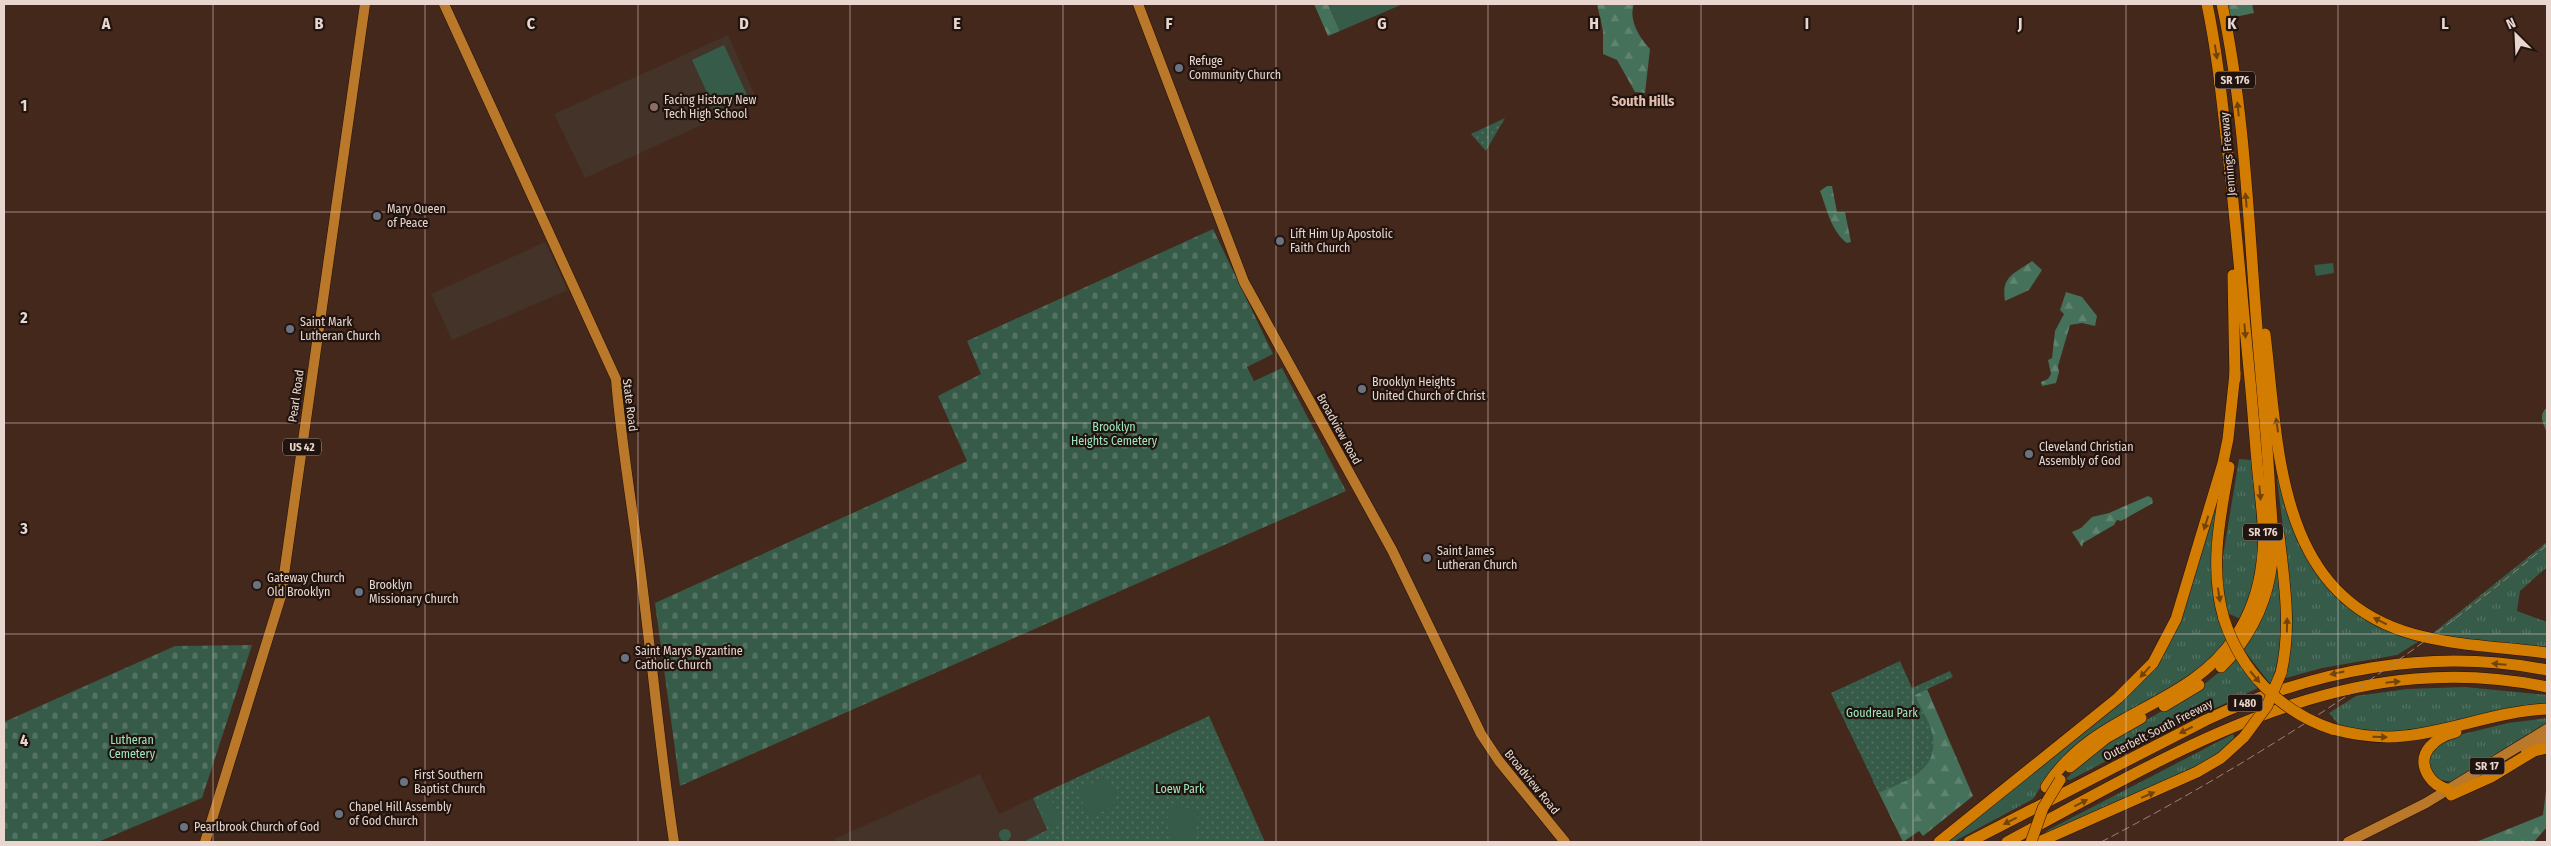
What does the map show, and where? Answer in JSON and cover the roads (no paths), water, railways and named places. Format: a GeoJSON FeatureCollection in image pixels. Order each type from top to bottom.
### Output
{"type":"FeatureCollection","features":[{"type":"Feature","properties":{"kind":"highway","name":"Jennings Freeway"},"geometry":{"type":"LineString","coordinates":[[2207,4],[2220,80],[2230,178]]}},
{"type":"Feature","properties":{"kind":"highway","name":"Jennings Freeway"},"geometry":{"type":"LineString","coordinates":[[2222,4],[2234,70],[2250,242]]}},
{"type":"Feature","properties":{"kind":"highway"},"geometry":{"type":"LineString","coordinates":[[2230,178],[2235,372],[2233,435],[2217,550],[2218,589],[2224,619],[2243,660],[2269,692],[2302,716],[2332,729],[2361,736],[2404,736],[2512,713],[2547,709]]}},
{"type":"Feature","properties":{"kind":"highway","name":"SR 176"},"geometry":{"type":"LineString","coordinates":[[2023,842],[2030,817],[2046,787],[2059,768],[2093,737],[2179,689],[2205,671],[2236,636],[2256,594],[2262,564],[2263,529],[2230,178]]}},
{"type":"Feature","properties":{"kind":"highway"},"geometry":{"type":"LineString","coordinates":[[2250,242],[2257,273],[2288,497],[2299,534],[2321,573],[2342,595],[2360,609],[2381,621],[2411,634],[2460,643],[2547,653]]}},
{"type":"Feature","properties":{"kind":"highway","name":"SR 176"},"geometry":{"type":"LineString","coordinates":[[2031,842],[2043,808],[2071,766],[2106,738],[2197,687],[2225,663],[2241,643],[2260,608],[2272,561],[2268,450],[2250,242]]}},
{"type":"Feature","properties":{"kind":"highway"},"geometry":{"type":"LineString","coordinates":[[1939,842],[2118,698],[2146,670],[2160,652],[2176,619],[2187,587],[2223,463],[2228,439],[2235,372]]}},
{"type":"Feature","properties":{"kind":"highway"},"geometry":{"type":"LineString","coordinates":[[2039,842],[2197,772],[2221,758],[2244,737],[2267,706],[2280,673],[2287,641],[2287,608],[2268,450]]}},
{"type":"Feature","properties":{"kind":"highway","name":"Outerbelt South Freeway"},"geometry":{"type":"LineString","coordinates":[[1969,842],[2206,720],[2299,683],[2353,670],[2424,662],[2498,663],[2547,670]]}},
{"type":"Feature","properties":{"kind":"highway","name":"I 480"},"geometry":{"type":"LineString","coordinates":[[2007,842],[2220,732],[2295,702],[2347,689],[2412,680],[2473,679],[2547,687]]}},
{"type":"Feature","properties":{"kind":"highway"},"geometry":{"type":"LineString","coordinates":[[2512,713],[2494,722],[2449,734],[2432,743],[2424,758],[2426,769],[2436,784],[2449,792],[2492,777],[2534,751],[2547,748]]}},
{"type":"Feature","properties":{"kind":"main road","name":"Pearl Road"},"geometry":{"type":"LineString","coordinates":[[205,842],[280,596],[364,4]]}},
{"type":"Feature","properties":{"kind":"main road","name":"State Road"},"geometry":{"type":"LineString","coordinates":[[444,4],[616,379],[622,442],[641,568],[646,625],[674,842]]}},
{"type":"Feature","properties":{"kind":"main road","name":"Broadview Road"},"geometry":{"type":"LineString","coordinates":[[1138,4],[1244,282],[1392,550],[1481,734],[1499,761],[1565,842]]}},
{"type":"Feature","properties":{"kind":"main road","name":"SR 17"},"geometry":{"type":"LineString","coordinates":[[2449,792],[2547,729]]}},
{"type":"Feature","properties":{"kind":"main road","name":"SR 17"},"geometry":{"type":"LineString","coordinates":[[2348,842],[2449,792],[2547,738]]}},
{"type":"Feature","properties":{"kind":"railway"},"geometry":{"type":"LineString","coordinates":[[2101,842],[2217,778],[2332,706],[2443,627],[2547,545]]}},
{"type":"Feature","properties":{"kind":"place","name":"Refuge Community Church"},"geometry":{"type":"Point","coordinates":[1179,68]}},
{"type":"Feature","properties":{"kind":"place","name":"Facing History New Tech High School"},"geometry":{"type":"Point","coordinates":[654,107]}},
{"type":"Feature","properties":{"kind":"place","name":"Mary Queen of Peace"},"geometry":{"type":"Point","coordinates":[377,216]}},
{"type":"Feature","properties":{"kind":"place","name":"Lift Him Up Apostolic Faith Church"},"geometry":{"type":"Point","coordinates":[1280,241]}},
{"type":"Feature","properties":{"kind":"place","name":"Saint Mark Lutheran Church"},"geometry":{"type":"Point","coordinates":[290,329]}},
{"type":"Feature","properties":{"kind":"place","name":"Brooklyn Heights United Church of Christ"},"geometry":{"type":"Point","coordinates":[1362,389]}},
{"type":"Feature","properties":{"kind":"place","name":"Cleveland Christian Assembly of God"},"geometry":{"type":"Point","coordinates":[2029,454]}},
{"type":"Feature","properties":{"kind":"place","name":"Saint James Lutheran Church"},"geometry":{"type":"Point","coordinates":[1427,558]}},
{"type":"Feature","properties":{"kind":"place","name":"Gateway Church Old Brooklyn"},"geometry":{"type":"Point","coordinates":[257,585]}},
{"type":"Feature","properties":{"kind":"place","name":"Brooklyn Missionary Church"},"geometry":{"type":"Point","coordinates":[359,592]}},
{"type":"Feature","properties":{"kind":"place","name":"Saint Marys Byzantine Catholic Church"},"geometry":{"type":"Point","coordinates":[625,658]}},
{"type":"Feature","properties":{"kind":"place","name":"First Southern Baptist Church"},"geometry":{"type":"Point","coordinates":[404,782]}},
{"type":"Feature","properties":{"kind":"place","name":"Chapel Hill Assembly of God Church"},"geometry":{"type":"Point","coordinates":[339,814]}},
{"type":"Feature","properties":{"kind":"place","name":"Pearlbrook Church of God"},"geometry":{"type":"Point","coordinates":[184,827]}},
{"type":"Feature","properties":{"kind":"district","name":"South Hills"},"geometry":{"type":"Point","coordinates":[1643,101]}},
{"type":"Feature","properties":{"kind":"park label","name":"Brooklyn Heights Cemetery"},"geometry":{"type":"Point","coordinates":[1114,434]}},
{"type":"Feature","properties":{"kind":"park label","name":"Goudreau Park"},"geometry":{"type":"Point","coordinates":[1882,713]}},
{"type":"Feature","properties":{"kind":"park label","name":"Lutheran Cemetery"},"geometry":{"type":"Point","coordinates":[132,747]}},
{"type":"Feature","properties":{"kind":"park label","name":"Loew Park"},"geometry":{"type":"Point","coordinates":[1180,789]}}]}
